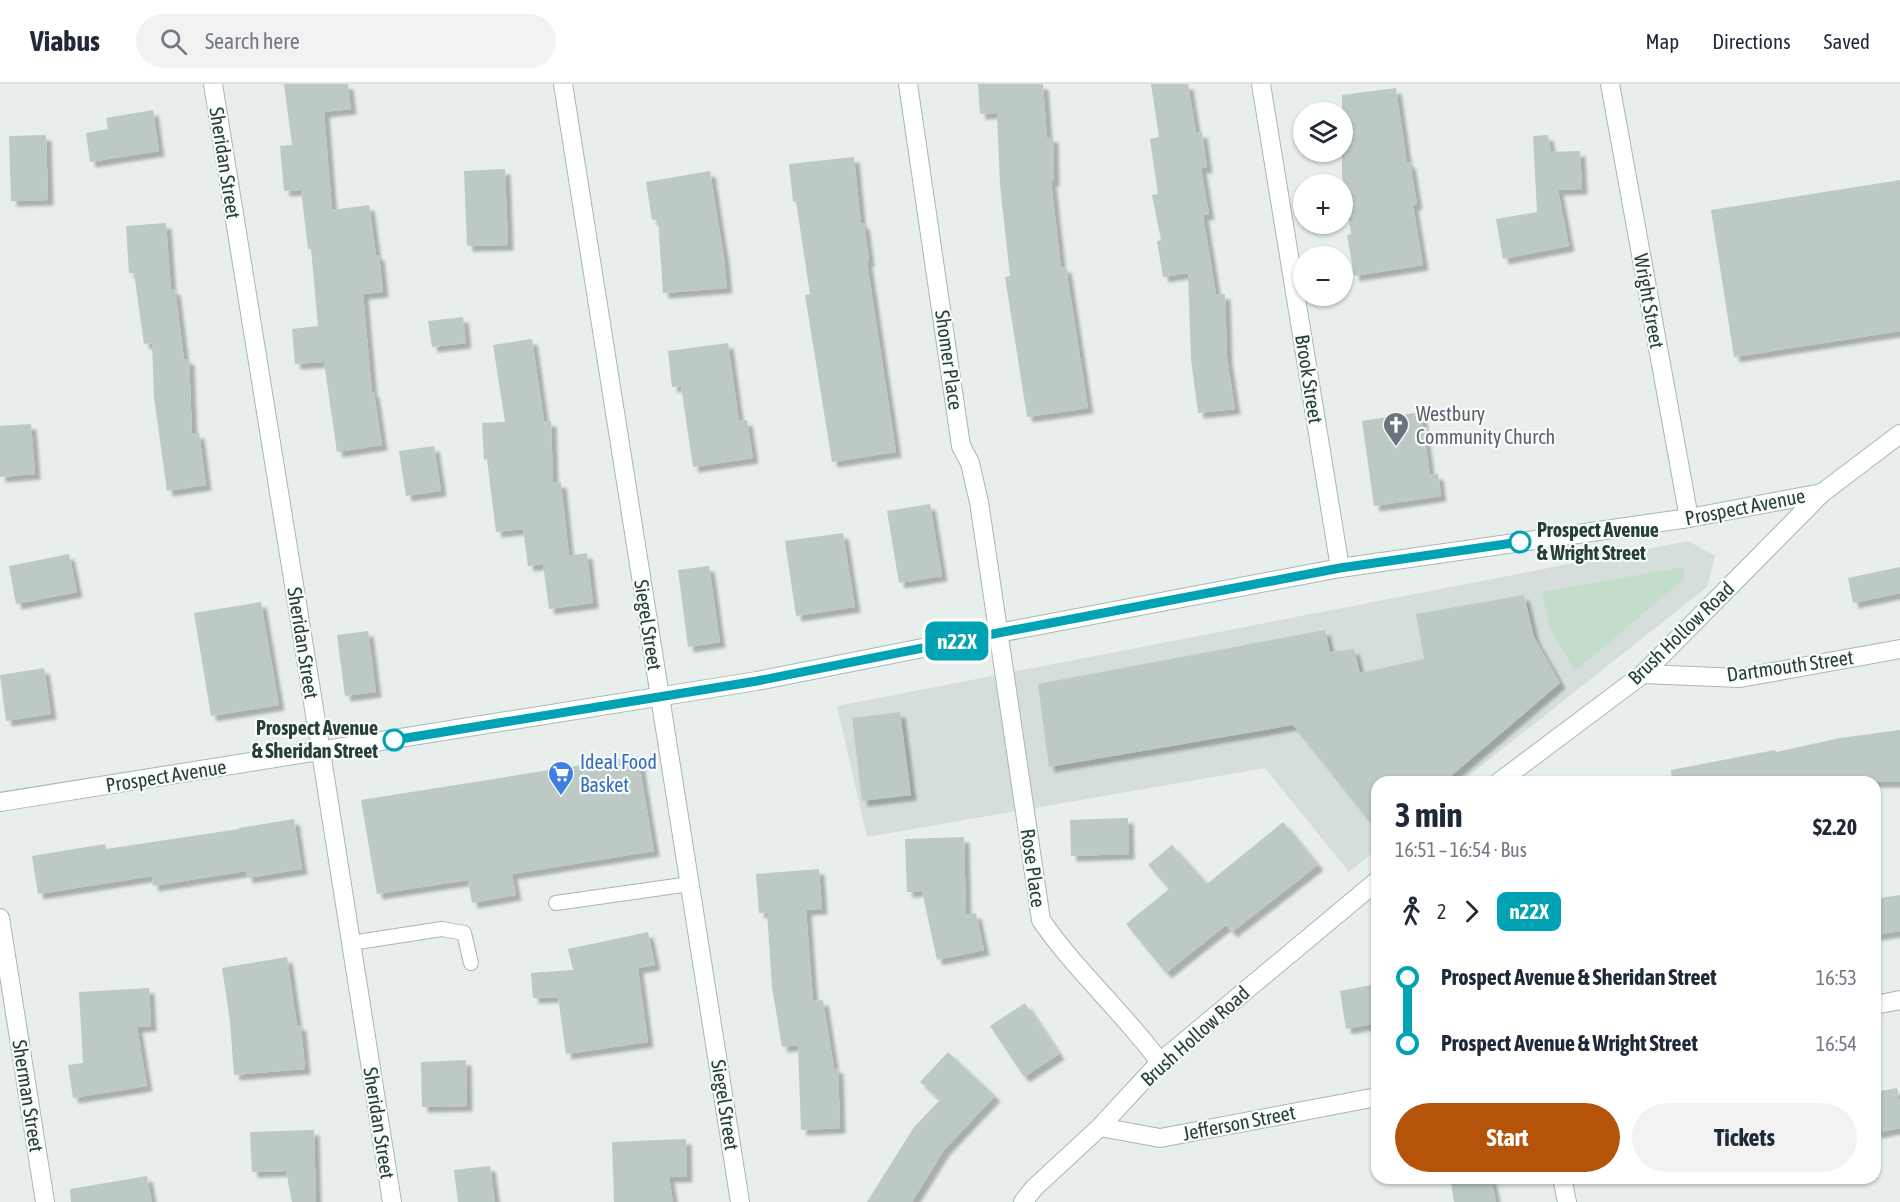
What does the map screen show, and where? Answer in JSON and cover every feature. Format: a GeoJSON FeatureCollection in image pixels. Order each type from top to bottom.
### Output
{"type":"FeatureCollection","features":[{"type":"Feature","properties":{"kind":"street","name":"Sheridan Street"},"geometry":{"type":"LineString","coordinates":[[213,84],[392,1202]]}},
{"type":"Feature","properties":{"kind":"street","name":"Siegel Street"},"geometry":{"type":"LineString","coordinates":[[562,84],[740,1202]]}},
{"type":"Feature","properties":{"kind":"street","name":"Shomer Place"},"geometry":{"type":"LineString","coordinates":[[908,84],[962,446],[970,463],[977,490],[998,633]]}},
{"type":"Feature","properties":{"kind":"street","name":"Brook Street"},"geometry":{"type":"LineString","coordinates":[[1261,84],[1340,568]]}},
{"type":"Feature","properties":{"kind":"street","name":"Wright Street"},"geometry":{"type":"LineString","coordinates":[[1610,84],[1689,518]]}},
{"type":"Feature","properties":{"kind":"street","name":"Brush Hollow Road"},"geometry":{"type":"LineString","coordinates":[[1507,776],[1643,674],[1822,493],[1900,434]]}},
{"type":"Feature","properties":{"kind":"street","name":"Prospect Avenue"},"geometry":{"type":"LineString","coordinates":[[0,802],[757,681],[1340,568],[1689,518],[1822,493]]}},
{"type":"Feature","properties":{"kind":"street","name":"Rose Place"},"geometry":{"type":"LineString","coordinates":[[998,633],[1041,921],[1059,947],[1136,1031],[1160,1062]]}},
{"type":"Feature","properties":{"kind":"street","name":"Dartmouth Street"},"geometry":{"type":"LineString","coordinates":[[1643,674],[1740,678],[1900,649]]}},
{"type":"Feature","properties":{"kind":"street","name":"Brush Hollow Road"},"geometry":{"type":"LineString","coordinates":[[1023,1202],[1034,1188],[1101,1127],[1160,1062],[1371,886]]}},
{"type":"Feature","properties":{"kind":"street","name":"Sherman Street"},"geometry":{"type":"LineString","coordinates":[[0,918],[45,1202]]}},
{"type":"Feature","properties":{"kind":"street"},"geometry":{"type":"LineString","coordinates":[[1881,1004],[1900,1000]]}},
{"type":"Feature","properties":{"kind":"street","name":"Jefferson Street"},"geometry":{"type":"LineString","coordinates":[[1101,1127],[1160,1138],[1371,1098]]}},
{"type":"Feature","properties":{"kind":"street"},"geometry":{"type":"LineString","coordinates":[[1563,1184],[1567,1202]]}},
{"type":"Feature","properties":{"kind":"lane"},"geometry":{"type":"LineString","coordinates":[[556,903],[690,884]]}},
{"type":"Feature","properties":{"kind":"lane"},"geometry":{"type":"LineString","coordinates":[[351,943],[442,929],[464,933],[471,963]]}},
{"type":"Feature","properties":{"kind":"shaded area"},"geometry":{"type":"Polygon","coordinates":[[[1688,541],[1715,556],[1707,587],[1468,776],[1371,776],[1371,854],[1349,872],[1265,768],[867,837],[837,706],[1688,541]]]}},
{"type":"Feature","properties":{"kind":"green space"},"geometry":{"type":"Polygon","coordinates":[[[1684,567],[1684,579],[1575,671],[1550,628],[1542,592],[1684,567]]]}},
{"type":"Feature","properties":{"kind":"building"},"geometry":{"type":"Polygon","coordinates":[[[284,84],[348,84],[351,109],[324,112],[332,210],[369,205],[376,255],[379,255],[383,292],[363,294],[372,392],[374,392],[382,445],[337,452],[324,362],[295,364],[292,329],[318,326],[311,249],[308,249],[301,190],[284,191],[280,146],[292,145],[284,84]]]}},
{"type":"Feature","properties":{"kind":"building"},"geometry":{"type":"Polygon","coordinates":[[[978,84],[1043,84],[1047,137],[1053,137],[1054,181],[1051,181],[1061,268],[1066,267],[1088,408],[1027,417],[1005,277],[1010,276],[1000,185],[997,113],[980,114],[978,84]]]}},
{"type":"Feature","properties":{"kind":"building"},"geometry":{"type":"Polygon","coordinates":[[[1151,84],[1188,84],[1196,133],[1202,132],[1207,168],[1201,168],[1209,214],[1203,215],[1216,294],[1225,294],[1227,358],[1235,409],[1198,413],[1191,359],[1188,273],[1163,277],[1157,241],[1161,240],[1152,195],[1158,194],[1150,139],[1159,137],[1151,84]]]}},
{"type":"Feature","properties":{"kind":"building"},"geometry":{"type":"Polygon","coordinates":[[[1396,88],[1407,163],[1410,162],[1417,204],[1413,205],[1423,265],[1354,276],[1353,246],[1349,246],[1347,235],[1353,234],[1353,174],[1342,174],[1342,162],[1353,162],[1353,102],[1342,102],[1342,95],[1396,88]]]}},
{"type":"Feature","properties":{"kind":"building"},"geometry":{"type":"Polygon","coordinates":[[[153,110],[159,151],[90,162],[86,133],[108,129],[106,118],[153,110]]]}},
{"type":"Feature","properties":{"kind":"building"},"geometry":{"type":"Polygon","coordinates":[[[46,135],[48,200],[11,201],[9,136],[46,135]]]}},
{"type":"Feature","properties":{"kind":"building"},"geometry":{"type":"Polygon","coordinates":[[[1548,135],[1551,152],[1580,151],[1582,189],[1558,190],[1569,246],[1503,259],[1496,219],[1537,212],[1533,136],[1548,135]]]}},
{"type":"Feature","properties":{"kind":"building"},"geometry":{"type":"Polygon","coordinates":[[[854,157],[861,224],[864,223],[869,261],[867,262],[896,452],[832,462],[805,295],[810,294],[796,201],[793,202],[789,164],[854,157]]]}},
{"type":"Feature","properties":{"kind":"building"},"geometry":{"type":"Polygon","coordinates":[[[505,169],[508,245],[467,246],[464,171],[505,169]]]}},
{"type":"Feature","properties":{"kind":"building"},"geometry":{"type":"Polygon","coordinates":[[[710,171],[727,288],[663,293],[658,219],[652,220],[646,182],[710,171]]]}},
{"type":"Feature","properties":{"kind":"building"},"geometry":{"type":"Polygon","coordinates":[[[1900,180],[1900,331],[1734,357],[1711,210],[1900,180]]]}},
{"type":"Feature","properties":{"kind":"building"},"geometry":{"type":"Polygon","coordinates":[[[166,223],[171,290],[175,289],[184,359],[189,359],[192,434],[199,433],[206,485],[167,491],[154,397],[152,343],[144,344],[134,273],[129,273],[126,226],[166,223]]]}},
{"type":"Feature","properties":{"kind":"building"},"geometry":{"type":"Polygon","coordinates":[[[463,317],[466,343],[432,347],[428,321],[463,317]]]}},
{"type":"Feature","properties":{"kind":"building"},"geometry":{"type":"Polygon","coordinates":[[[532,339],[544,421],[551,421],[553,483],[561,482],[569,556],[587,553],[593,603],[549,609],[543,564],[528,566],[523,529],[496,532],[487,459],[484,460],[482,423],[505,422],[493,345],[532,339]]]}},
{"type":"Feature","properties":{"kind":"building"},"geometry":{"type":"Polygon","coordinates":[[[728,343],[739,421],[747,420],[753,458],[693,467],[681,386],[672,387],[668,351],[728,343]]]}},
{"type":"Feature","properties":{"kind":"building","name":"Westbury Community Church"},"geometry":{"type":"Polygon","coordinates":[[[1421,412],[1430,475],[1438,474],[1441,496],[1374,506],[1362,421],[1421,412]]]}},
{"type":"Feature","properties":{"kind":"building"},"geometry":{"type":"Polygon","coordinates":[[[31,424],[35,474],[0,477],[0,426],[31,424]]]}},
{"type":"Feature","properties":{"kind":"building"},"geometry":{"type":"Polygon","coordinates":[[[434,446],[441,491],[406,496],[399,451],[434,446]]]}},
{"type":"Feature","properties":{"kind":"building"},"geometry":{"type":"Polygon","coordinates":[[[930,504],[942,576],[899,583],[887,511],[930,504]]]}},
{"type":"Feature","properties":{"kind":"building"},"geometry":{"type":"Polygon","coordinates":[[[843,533],[855,607],[796,616],[785,541],[843,533]]]}},
{"type":"Feature","properties":{"kind":"building"},"geometry":{"type":"Polygon","coordinates":[[[69,554],[77,592],[16,604],[9,566],[69,554]]]}},
{"type":"Feature","properties":{"kind":"building"},"geometry":{"type":"Polygon","coordinates":[[[709,566],[720,642],[688,647],[678,570],[709,566]]]}},
{"type":"Feature","properties":{"kind":"building"},"geometry":{"type":"Polygon","coordinates":[[[1900,567],[1900,593],[1853,603],[1848,578],[1900,567]]]}},
{"type":"Feature","properties":{"kind":"building"},"geometry":{"type":"Polygon","coordinates":[[[1524,595],[1534,637],[1560,683],[1451,776],[1371,776],[1371,823],[1293,725],[1049,767],[1038,684],[1325,630],[1330,652],[1354,649],[1360,673],[1424,659],[1416,614],[1524,595]]]}},
{"type":"Feature","properties":{"kind":"building"},"geometry":{"type":"Polygon","coordinates":[[[261,602],[279,705],[211,716],[194,613],[261,602]]]}},
{"type":"Feature","properties":{"kind":"building"},"geometry":{"type":"Polygon","coordinates":[[[368,631],[376,692],[345,696],[337,635],[368,631]]]}},
{"type":"Feature","properties":{"kind":"building"},"geometry":{"type":"Polygon","coordinates":[[[44,668],[51,714],[6,721],[0,675],[44,668]]]}},
{"type":"Feature","properties":{"kind":"building"},"geometry":{"type":"Polygon","coordinates":[[[900,712],[911,795],[862,801],[852,718],[900,712]]]}},
{"type":"Feature","properties":{"kind":"building"},"geometry":{"type":"Polygon","coordinates":[[[1900,730],[1900,782],[1881,782],[1881,776],[1672,776],[1671,770],[1775,750],[1776,752],[1840,738],[1900,730]]]}},
{"type":"Feature","properties":{"kind":"building"},"geometry":{"type":"Polygon","coordinates":[[[638,756],[654,851],[512,874],[516,895],[472,903],[468,880],[377,894],[361,800],[638,756]]]}},
{"type":"Feature","properties":{"kind":"building"},"geometry":{"type":"Polygon","coordinates":[[[1128,818],[1129,854],[1071,856],[1070,820],[1128,818]]]}},
{"type":"Feature","properties":{"kind":"building"},"geometry":{"type":"Polygon","coordinates":[[[294,819],[302,869],[247,878],[246,871],[153,886],[152,876],[38,894],[32,856],[105,844],[106,849],[294,819]]]}},
{"type":"Feature","properties":{"kind":"building"},"geometry":{"type":"Polygon","coordinates":[[[1283,822],[1318,865],[1232,932],[1226,925],[1166,973],[1126,924],[1169,889],[1148,865],[1172,845],[1207,884],[1283,822]]]}},
{"type":"Feature","properties":{"kind":"building"},"geometry":{"type":"Polygon","coordinates":[[[964,837],[966,915],[976,913],[984,950],[937,960],[922,891],[907,892],[905,839],[964,837]]]}},
{"type":"Feature","properties":{"kind":"building"},"geometry":{"type":"Polygon","coordinates":[[[819,869],[822,909],[806,910],[813,1001],[823,1000],[834,1068],[838,1068],[840,1128],[801,1130],[798,1045],[782,1047],[772,987],[767,912],[759,913],[756,874],[819,869]]]}},
{"type":"Feature","properties":{"kind":"building"},"geometry":{"type":"Polygon","coordinates":[[[1900,895],[1900,931],[1881,934],[1881,898],[1900,895]]]}},
{"type":"Feature","properties":{"kind":"building"},"geometry":{"type":"Polygon","coordinates":[[[648,932],[655,965],[638,968],[648,1042],[566,1054],[558,997],[533,998],[531,973],[573,970],[568,949],[648,932]]]}},
{"type":"Feature","properties":{"kind":"building"},"geometry":{"type":"Polygon","coordinates":[[[287,957],[297,1025],[301,1025],[305,1069],[234,1075],[230,1021],[222,968],[287,957]]]}},
{"type":"Feature","properties":{"kind":"building"},"geometry":{"type":"Polygon","coordinates":[[[1371,985],[1371,1024],[1346,1029],[1340,991],[1371,985]]]}},
{"type":"Feature","properties":{"kind":"building"},"geometry":{"type":"Polygon","coordinates":[[[149,988],[151,1026],[137,1027],[147,1086],[73,1098],[68,1065],[83,1063],[79,992],[149,988]]]}},
{"type":"Feature","properties":{"kind":"building"},"geometry":{"type":"Polygon","coordinates":[[[1025,1003],[1059,1054],[1024,1077],[990,1026],[1025,1003]]]}},
{"type":"Feature","properties":{"kind":"building"},"geometry":{"type":"Polygon","coordinates":[[[948,1052],[995,1096],[944,1150],[912,1202],[867,1202],[914,1127],[940,1100],[920,1082],[948,1052]]]}},
{"type":"Feature","properties":{"kind":"building"},"geometry":{"type":"Polygon","coordinates":[[[466,1060],[467,1106],[422,1107],[421,1062],[466,1060]]]}},
{"type":"Feature","properties":{"kind":"building"},"geometry":{"type":"Polygon","coordinates":[[[1897,1088],[1900,1128],[1881,1132],[1881,1091],[1897,1088]]]}},
{"type":"Feature","properties":{"kind":"building"},"geometry":{"type":"Polygon","coordinates":[[[314,1130],[316,1202],[292,1202],[286,1171],[252,1172],[250,1132],[314,1130]]]}},
{"type":"Feature","properties":{"kind":"building"},"geometry":{"type":"Polygon","coordinates":[[[686,1139],[687,1177],[669,1177],[673,1202],[614,1202],[612,1142],[686,1139]]]}},
{"type":"Feature","properties":{"kind":"building"},"geometry":{"type":"Polygon","coordinates":[[[490,1166],[495,1202],[458,1202],[454,1170],[490,1166]]]}},
{"type":"Feature","properties":{"kind":"building"},"geometry":{"type":"Polygon","coordinates":[[[147,1176],[152,1202],[71,1202],[70,1189],[147,1176]]]}},
{"type":"Feature","properties":{"kind":"building"},"geometry":{"type":"Polygon","coordinates":[[[1451,1184],[1492,1184],[1496,1202],[1454,1202],[1451,1184]]]}},
{"type":"Feature","properties":{"kind":"bus line","name":"n22X"},"geometry":{"type":"LineString","coordinates":[[394,740],[757,681],[1340,568],[1520,542]]}},
{"type":"Feature","properties":{"kind":"place","name":"Westbury Community Church"},"geometry":{"type":"Point","coordinates":[1396,448]}},
{"type":"Feature","properties":{"kind":"place","name":"Prospect Avenue & Wright Street"},"geometry":{"type":"Point","coordinates":[1520,542]}},
{"type":"Feature","properties":{"kind":"place","name":"Prospect Avenue & Sheridan Street"},"geometry":{"type":"Point","coordinates":[394,740]}},
{"type":"Feature","properties":{"kind":"place","name":"Ideal Food Basket"},"geometry":{"type":"Point","coordinates":[561,797]}}]}
